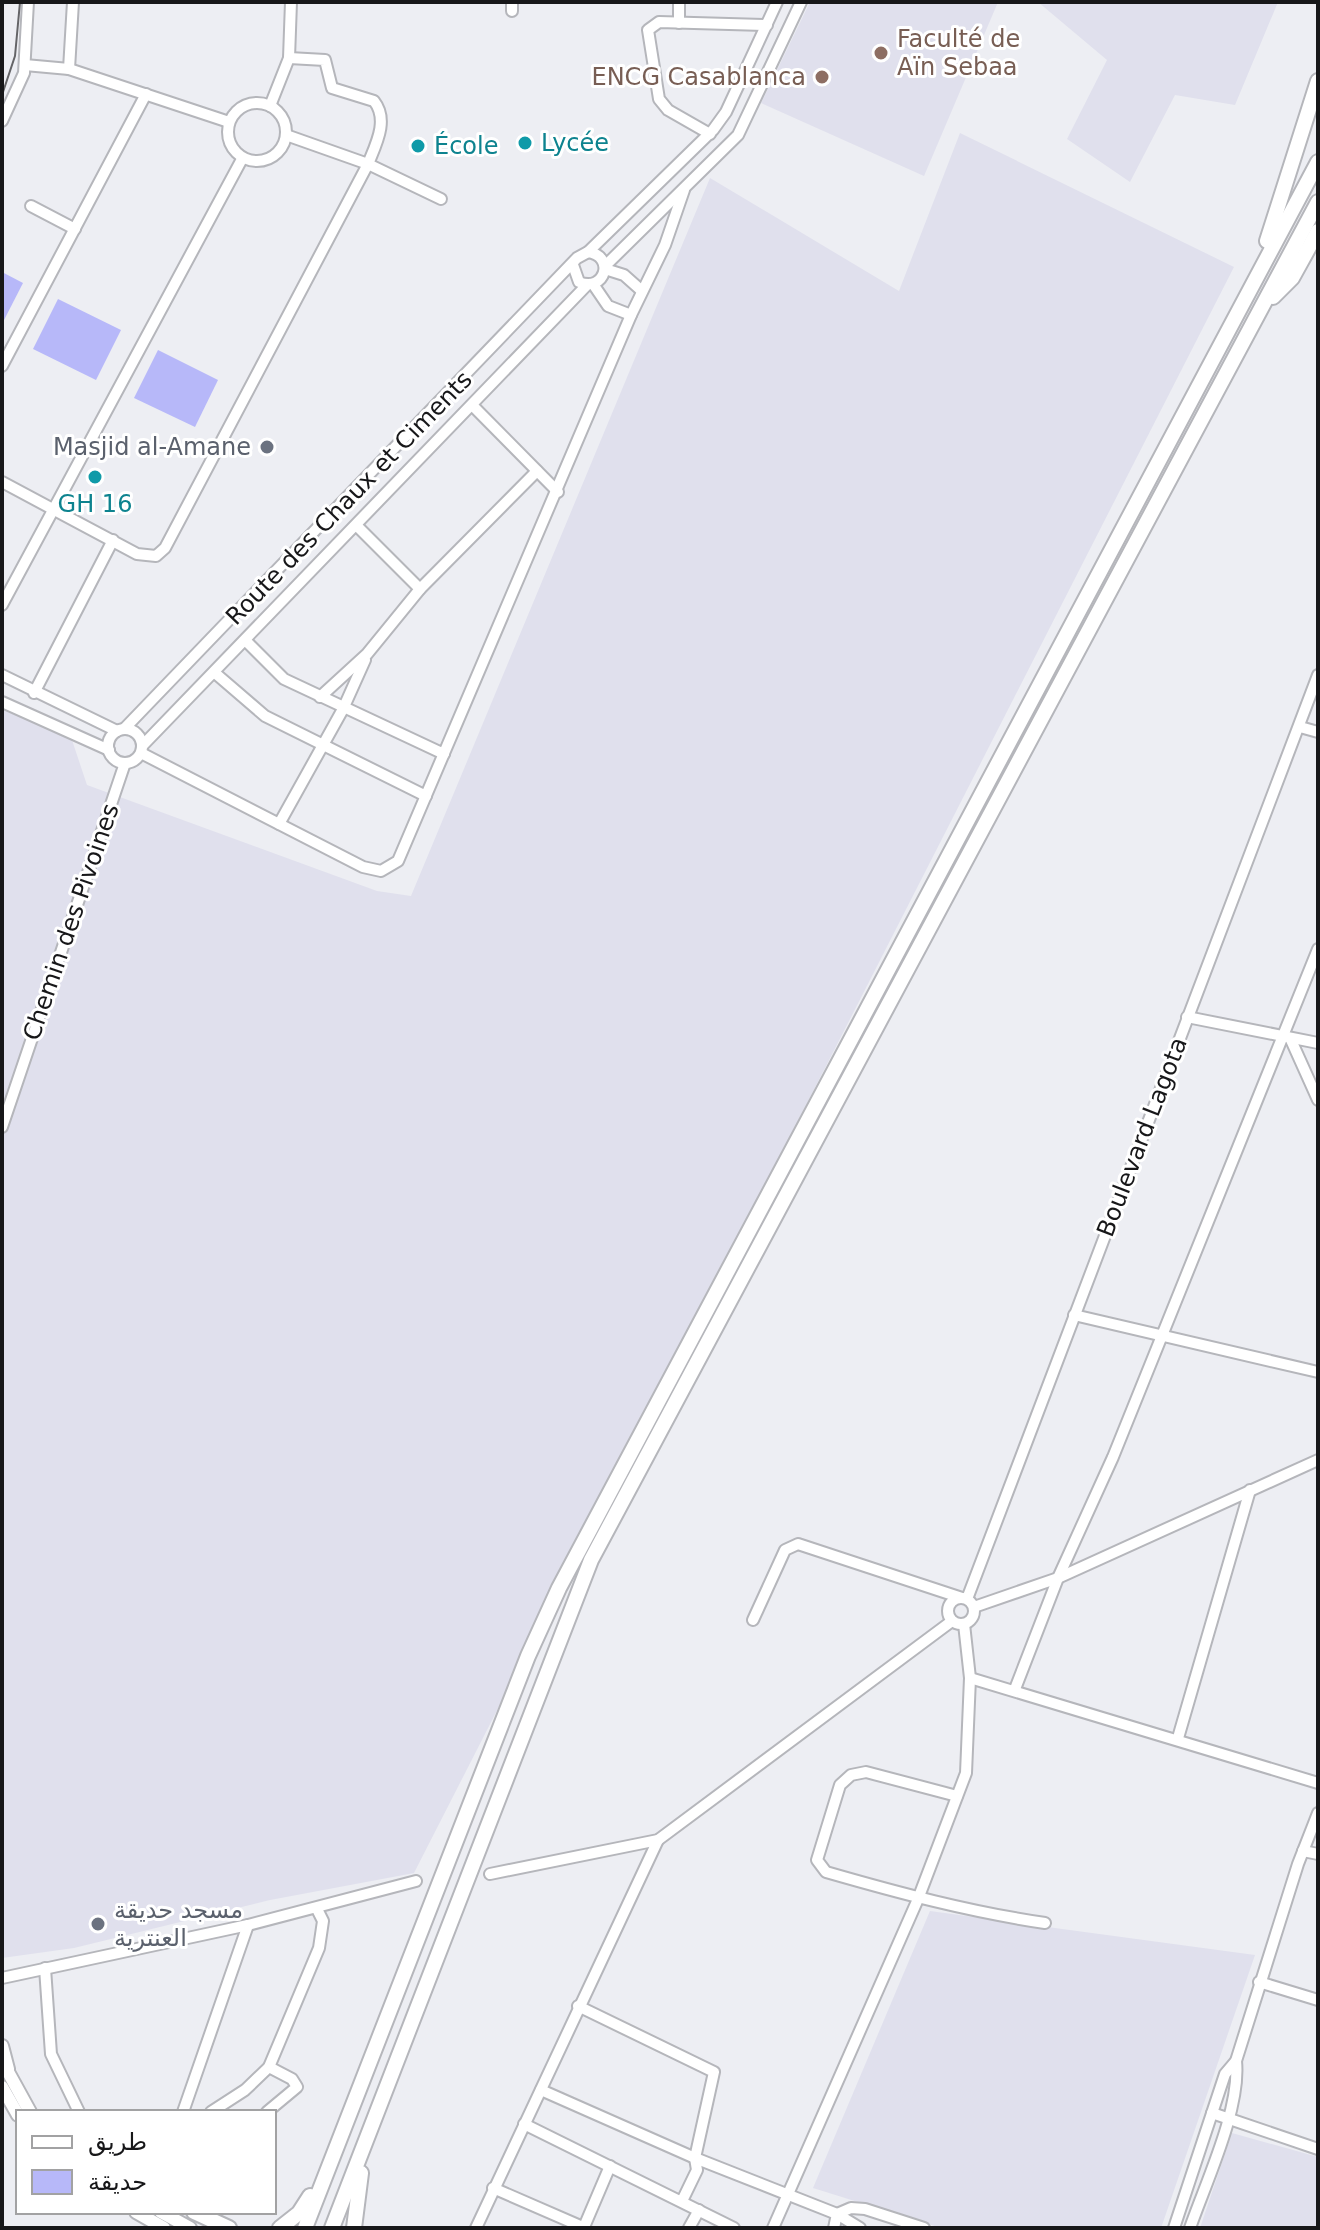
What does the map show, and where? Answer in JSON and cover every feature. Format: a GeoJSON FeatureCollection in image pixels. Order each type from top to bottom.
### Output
{"type":"FeatureCollection","features":[{"type":"Feature","properties":{"kind":"highway"},"geometry":{"type":"LineString","coordinates":[[1250,286],[1287,186],[1318,81]]}},
{"type":"Feature","properties":{"kind":"highway"},"geometry":{"type":"LineString","coordinates":[[305,2228],[528,1656],[559,1588],[1318,162]]}},
{"type":"Feature","properties":{"kind":"highway"},"geometry":{"type":"LineString","coordinates":[[332,2228],[591,1560],[1318,202]]}},
{"type":"Feature","properties":{"kind":"highway"},"geometry":{"type":"LineString","coordinates":[[1266,302],[1292,278],[1318,231]]}},
{"type":"Feature","properties":{"kind":"highway"},"geometry":{"type":"LineString","coordinates":[[280,2228],[299,2213],[335,2150]]}},
{"type":"Feature","properties":{"kind":"highway"},"geometry":{"type":"LineString","coordinates":[[354,2228],[363,2152]]}},
{"type":"Feature","properties":{"kind":"highway"},"geometry":{"type":"LineString","coordinates":[[198,2214],[229,2228]]}},
{"type":"Feature","properties":{"kind":"main road"},"geometry":{"type":"LineString","coordinates":[[2,2046],[5,2067],[29,2110]]}},
{"type":"Feature","properties":{"kind":"main road"},"geometry":{"type":"LineString","coordinates":[[2,2087],[16,2112]]}},
{"type":"Feature","properties":{"kind":"main road"},"geometry":{"type":"LineString","coordinates":[[140,2214],[164,2228]]}},
{"type":"Feature","properties":{"kind":"main road"},"geometry":{"type":"LineString","coordinates":[[165,2214],[190,2228]]}},
{"type":"Feature","properties":{"kind":"street"},"geometry":{"type":"LineString","coordinates":[[2,121],[25,65],[28,2]]}},
{"type":"Feature","properties":{"kind":"street"},"geometry":{"type":"LineString","coordinates":[[69,69],[73,2]]}},
{"type":"Feature","properties":{"kind":"street"},"geometry":{"type":"LineString","coordinates":[[270,106],[289,58],[291,2]]}},
{"type":"Feature","properties":{"kind":"street"},"geometry":{"type":"LineString","coordinates":[[679,2],[679,23]]}},
{"type":"Feature","properties":{"kind":"street"},"geometry":{"type":"LineString","coordinates":[[631,315],[608,306],[590,285],[576,279],[573,265],[710,134],[726,112],[777,2]]}},
{"type":"Feature","properties":{"kind":"street"},"geometry":{"type":"LineString","coordinates":[[590,285],[602,279],[605,268],[741,129],[801,2]]}},
{"type":"Feature","properties":{"kind":"street"},"geometry":{"type":"LineString","coordinates":[[710,134],[668,110],[659,99],[647,34],[659,22],[767,25]]}},
{"type":"Feature","properties":{"kind":"street"},"geometry":{"type":"LineString","coordinates":[[2,482],[143,557],[156,556],[165,548],[368,164],[380,129],[381,114],[376,104],[367,96],[332,88],[325,60],[289,58]]}},
{"type":"Feature","properties":{"kind":"street"},"geometry":{"type":"LineString","coordinates":[[25,65],[69,69],[229,122]]}},
{"type":"Feature","properties":{"kind":"street"},"geometry":{"type":"LineString","coordinates":[[2,366],[146,94]]}},
{"type":"Feature","properties":{"kind":"street"},"geometry":{"type":"LineString","coordinates":[[251,103],[270,106],[285,123],[284,144],[271,159],[251,162],[242,159],[229,143],[229,122],[234,114],[251,103]]}},
{"type":"Feature","properties":{"kind":"street"},"geometry":{"type":"LineString","coordinates":[[286,135],[368,164],[441,199]]}},
{"type":"Feature","properties":{"kind":"street"},"geometry":{"type":"LineString","coordinates":[[2,605],[242,159]]}},
{"type":"Feature","properties":{"kind":"street"},"geometry":{"type":"LineString","coordinates":[[142,749],[363,867],[381,871],[395,864],[402,855],[631,315],[665,245],[684,190]]}},
{"type":"Feature","properties":{"kind":"street"},"geometry":{"type":"LineString","coordinates":[[31,206],[75,229]]}},
{"type":"Feature","properties":{"kind":"street"},"geometry":{"type":"LineString","coordinates":[[588,252],[599,256],[605,268],[624,275],[642,291]]}},
{"type":"Feature","properties":{"kind":"street","name":"Route des Chaux et Ciments"},"geometry":{"type":"LineString","coordinates":[[121,730],[573,265]]}},
{"type":"Feature","properties":{"kind":"street","name":"Route des Chaux et Ciments"},"geometry":{"type":"LineString","coordinates":[[142,749],[590,285]]}},
{"type":"Feature","properties":{"kind":"street"},"geometry":{"type":"LineString","coordinates":[[472,405],[558,492]]}},
{"type":"Feature","properties":{"kind":"street"},"geometry":{"type":"LineString","coordinates":[[320,697],[367,654],[420,589],[537,471]]}},
{"type":"Feature","properties":{"kind":"street"},"geometry":{"type":"LineString","coordinates":[[357,526],[420,589]]}},
{"type":"Feature","properties":{"kind":"street"},"geometry":{"type":"LineString","coordinates":[[34,693],[113,540]]}},
{"type":"Feature","properties":{"kind":"street"},"geometry":{"type":"LineString","coordinates":[[246,641],[284,679],[444,754]]}},
{"type":"Feature","properties":{"kind":"street"},"geometry":{"type":"LineString","coordinates":[[279,824],[343,709],[367,654]]}},
{"type":"Feature","properties":{"kind":"street"},"geometry":{"type":"LineString","coordinates":[[215,673],[265,716],[426,796]]}},
{"type":"Feature","properties":{"kind":"street"},"geometry":{"type":"LineString","coordinates":[[2,675],[34,693],[139,735],[142,749],[134,760],[125,763],[115,759],[109,750],[2,702]]}},
{"type":"Feature","properties":{"kind":"street","name":"Boulevard Lagota"},"geometry":{"type":"LineString","coordinates":[[968,1601],[1318,675]]}},
{"type":"Feature","properties":{"kind":"street"},"geometry":{"type":"LineString","coordinates":[[1300,727],[1318,732]]}},
{"type":"Feature","properties":{"kind":"street"},"geometry":{"type":"LineString","coordinates":[[109,750],[110,739],[121,730]]}},
{"type":"Feature","properties":{"kind":"street","name":"Chemin des Pivoines"},"geometry":{"type":"LineString","coordinates":[[2,1127],[125,763]]}},
{"type":"Feature","properties":{"kind":"street"},"geometry":{"type":"LineString","coordinates":[[1015,1689],[1058,1578],[1113,1457],[1160,1337],[1286,1039],[1318,949]]}},
{"type":"Feature","properties":{"kind":"street"},"geometry":{"type":"LineString","coordinates":[[1187,1017],[1318,1043]]}},
{"type":"Feature","properties":{"kind":"street"},"geometry":{"type":"LineString","coordinates":[[1286,1039],[1318,1100]]}},
{"type":"Feature","properties":{"kind":"street"},"geometry":{"type":"LineString","coordinates":[[1074,1315],[1318,1372]]}},
{"type":"Feature","properties":{"kind":"street"},"geometry":{"type":"LineString","coordinates":[[952,1621],[949,1606],[1058,1578],[1318,1460]]}},
{"type":"Feature","properties":{"kind":"street"},"geometry":{"type":"LineString","coordinates":[[1178,1738],[1250,1490]]}},
{"type":"Feature","properties":{"kind":"street"},"geometry":{"type":"LineString","coordinates":[[753,1620],[785,1550],[798,1544],[968,1601]]}},
{"type":"Feature","properties":{"kind":"street"},"geometry":{"type":"LineString","coordinates":[[952,1621],[964,1624],[972,1620],[968,1601]]}},
{"type":"Feature","properties":{"kind":"street"},"geometry":{"type":"LineString","coordinates":[[490,1874],[658,1840],[952,1621]]}},
{"type":"Feature","properties":{"kind":"street"},"geometry":{"type":"LineString","coordinates":[[773,2228],[918,1899],[966,1773],[970,1678],[964,1624]]}},
{"type":"Feature","properties":{"kind":"street"},"geometry":{"type":"LineString","coordinates":[[970,1678],[1178,1738],[1318,1783]]}},
{"type":"Feature","properties":{"kind":"street"},"geometry":{"type":"LineString","coordinates":[[957,1796],[866,1772],[851,1775],[840,1785],[817,1854],[820,1866],[826,1872],[973,1913],[1045,1923]]}},
{"type":"Feature","properties":{"kind":"street"},"geometry":{"type":"LineString","coordinates":[[1190,2228],[1227,2118],[1238,2078],[1236,2061],[1259,1982],[1318,1813]]}},
{"type":"Feature","properties":{"kind":"street"},"geometry":{"type":"LineString","coordinates":[[476,2228],[658,1840]]}},
{"type":"Feature","properties":{"kind":"street"},"geometry":{"type":"LineString","coordinates":[[1303,1851],[1318,1854]]}},
{"type":"Feature","properties":{"kind":"street"},"geometry":{"type":"LineString","coordinates":[[2,1978],[317,1909],[416,1881]]}},
{"type":"Feature","properties":{"kind":"street"},"geometry":{"type":"LineString","coordinates":[[214,2110],[245,2090],[269,2067],[319,1948],[323,1921],[317,1909]]}},
{"type":"Feature","properties":{"kind":"street"},"geometry":{"type":"LineString","coordinates":[[184,2110],[248,1925]]}},
{"type":"Feature","properties":{"kind":"street"},"geometry":{"type":"LineString","coordinates":[[45,1968],[51,2054],[78,2110]]}},
{"type":"Feature","properties":{"kind":"street"},"geometry":{"type":"LineString","coordinates":[[1259,1982],[1318,2000]]}},
{"type":"Feature","properties":{"kind":"street"},"geometry":{"type":"LineString","coordinates":[[578,2006],[713,2070],[695,2158],[697,2170],[682,2201]]}},
{"type":"Feature","properties":{"kind":"street"},"geometry":{"type":"LineString","coordinates":[[1174,2228],[1225,2074],[1236,2061]]}},
{"type":"Feature","properties":{"kind":"street"},"geometry":{"type":"LineString","coordinates":[[269,2067],[292,2079],[297,2087],[269,2110]]}},
{"type":"Feature","properties":{"kind":"street"},"geometry":{"type":"LineString","coordinates":[[541,2090],[695,2158],[837,2214],[860,2228]]}},
{"type":"Feature","properties":{"kind":"street"},"geometry":{"type":"LineString","coordinates":[[1212,2113],[1317,2145]]}},
{"type":"Feature","properties":{"kind":"street"},"geometry":{"type":"LineString","coordinates":[[524,2124],[734,2228]]}},
{"type":"Feature","properties":{"kind":"street"},"geometry":{"type":"LineString","coordinates":[[493,2188],[584,2228],[610,2166]]}},
{"type":"Feature","properties":{"kind":"street"},"geometry":{"type":"LineString","coordinates":[[837,2214],[851,2208],[865,2209],[924,2228]]}},
{"type":"Feature","properties":{"kind":"street"},"geometry":{"type":"LineString","coordinates":[[689,2228],[699,2210]]}},
{"type":"Feature","properties":{"kind":"street"},"geometry":{"type":"LineString","coordinates":[[834,2228],[837,2214]]}},
{"type":"Feature","properties":{"kind":"shaded area","name":"Faculté de Aïn Sebaa"},"geometry":{"type":"Polygon","coordinates":[[[810,2],[998,2],[924,176],[761,103],[810,2]]]}},
{"type":"Feature","properties":{"kind":"shaded area"},"geometry":{"type":"Polygon","coordinates":[[[1038,2],[1278,2],[1235,105],[1175,95],[1130,182],[1067,139],[1107,60],[1038,2]]]}},
{"type":"Feature","properties":{"kind":"shaded area"},"geometry":{"type":"Polygon","coordinates":[[[960,133],[1234,267],[414,1873],[270,1900],[74,1948],[2,1958],[2,710],[70,734],[87,785],[377,891],[411,896],[710,178],[899,291],[960,133]]]}},
{"type":"Feature","properties":{"kind":"shaded area"},"geometry":{"type":"Polygon","coordinates":[[[930,1911],[1255,1955],[1161,2228],[941,2228],[813,2188],[930,1911]]]}},
{"type":"Feature","properties":{"kind":"shaded area"},"geometry":{"type":"Polygon","coordinates":[[[1232,2133],[1318,2157],[1318,2228],[1200,2228],[1232,2133]]]}},
{"type":"Feature","properties":{"kind":"green space"},"geometry":{"type":"Polygon","coordinates":[[[2,272],[23,283],[2,324],[2,272]]]}},
{"type":"Feature","properties":{"kind":"green space"},"geometry":{"type":"Polygon","coordinates":[[[58,299],[121,330],[96,380],[33,349],[58,299]]]}},
{"type":"Feature","properties":{"kind":"green space"},"geometry":{"type":"Polygon","coordinates":[[[158,350],[218,380],[195,427],[134,398],[158,350]]]}},
{"type":"Feature","properties":{"kind":"tram line"},"geometry":{"type":"LineString","coordinates":[[2,95],[15,56],[20,2]]}},
{"type":"Feature","properties":{"kind":"place","name":"Faculté de Aïn Sebaa"},"geometry":{"type":"Point","coordinates":[881,53]}},
{"type":"Feature","properties":{"kind":"place","name":"ENCG Casablanca"},"geometry":{"type":"Point","coordinates":[822,77]}},
{"type":"Feature","properties":{"kind":"place","name":"Lycée"},"geometry":{"type":"Point","coordinates":[525,143]}},
{"type":"Feature","properties":{"kind":"place","name":"École"},"geometry":{"type":"Point","coordinates":[418,146]}},
{"type":"Feature","properties":{"kind":"place","name":"Masjid al-Amane"},"geometry":{"type":"Point","coordinates":[267,447]}},
{"type":"Feature","properties":{"kind":"place","name":"GH 16"},"geometry":{"type":"Point","coordinates":[95,477]}},
{"type":"Feature","properties":{"kind":"place","name":"مسجد حديقة العنترية"},"geometry":{"type":"Point","coordinates":[98,1924]}}]}
